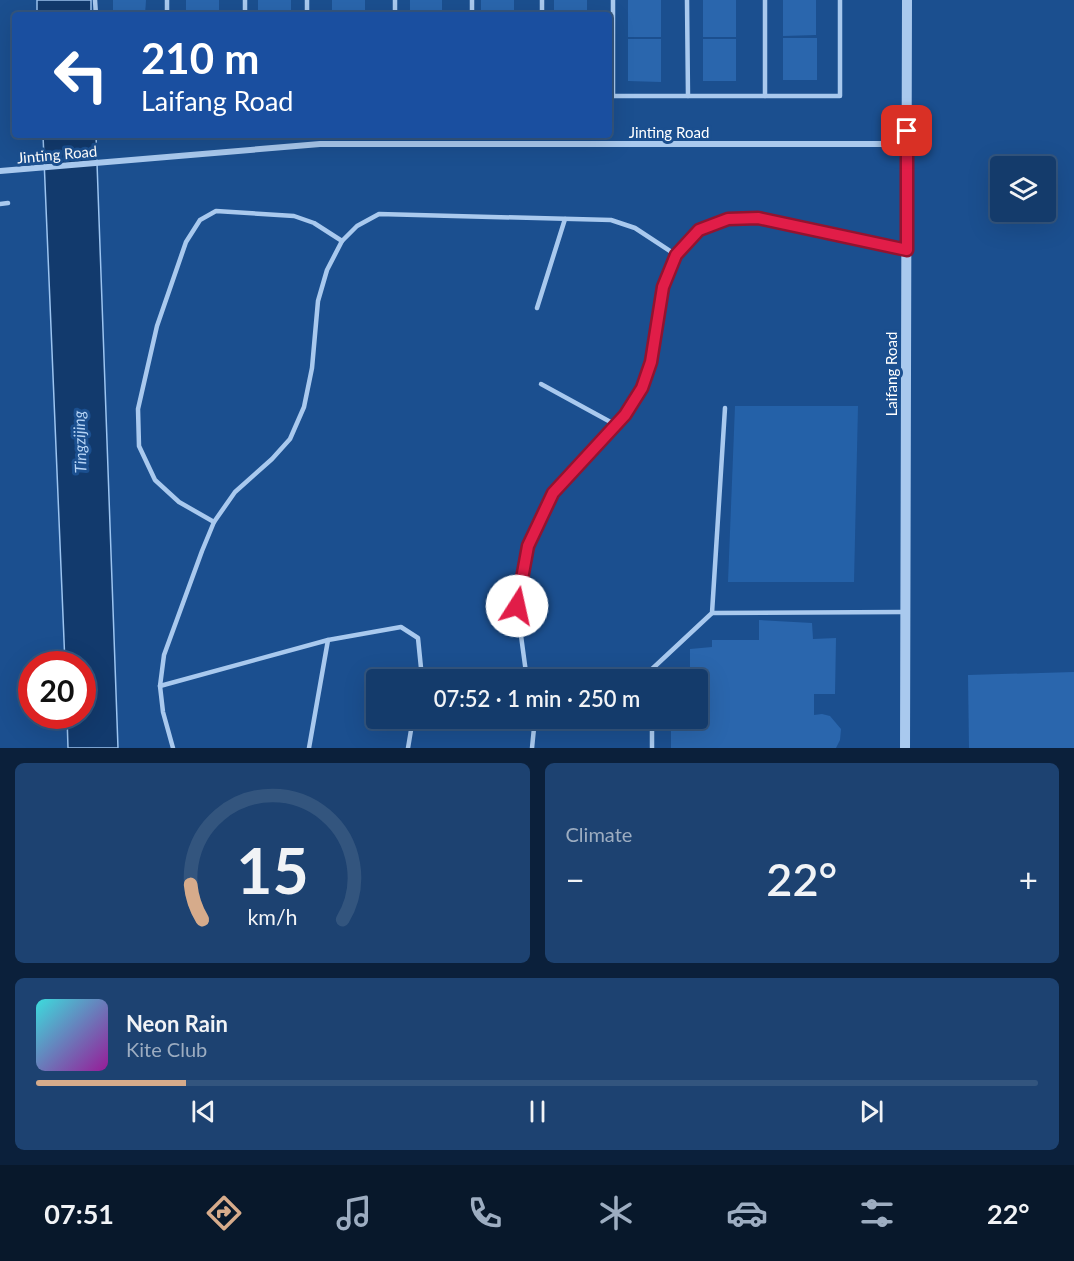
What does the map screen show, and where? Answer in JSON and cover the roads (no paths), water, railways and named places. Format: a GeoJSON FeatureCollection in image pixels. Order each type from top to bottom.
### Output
{"type":"FeatureCollection","features":[{"type":"Feature","properties":{"kind":"street","name":"Laifang Road"},"geometry":{"type":"LineString","coordinates":[[905,748],[907,0]]}},
{"type":"Feature","properties":{"kind":"street","name":"Jinting Road"},"geometry":{"type":"LineString","coordinates":[[0,171],[321,144],[907,144]]}},
{"type":"Feature","properties":{"kind":"lane"},"geometry":{"type":"LineString","coordinates":[[612,48],[613,0]]}},
{"type":"Feature","properties":{"kind":"lane"},"geometry":{"type":"LineString","coordinates":[[687,0],[688,96]]}},
{"type":"Feature","properties":{"kind":"lane"},"geometry":{"type":"LineString","coordinates":[[765,0],[765,96]]}},
{"type":"Feature","properties":{"kind":"lane"},"geometry":{"type":"LineString","coordinates":[[612,96],[840,96],[840,0]]}},
{"type":"Feature","properties":{"kind":"lane"},"geometry":{"type":"LineString","coordinates":[[0,204],[8,203]]}},
{"type":"Feature","properties":{"kind":"lane"},"geometry":{"type":"LineString","coordinates":[[214,522],[179,502],[155,480],[139,446],[138,409],[158,326],[186,242],[200,220],[216,211],[294,216],[314,224],[342,241]]}},
{"type":"Feature","properties":{"kind":"lane"},"geometry":{"type":"LineString","coordinates":[[173,748],[163,712],[160,686],[164,655],[214,522],[235,492],[272,459],[290,439],[304,407],[312,368],[318,301],[327,270],[342,241],[357,226],[379,214],[611,219],[635,228],[676,255]]}},
{"type":"Feature","properties":{"kind":"lane"},"geometry":{"type":"LineString","coordinates":[[526,669],[517,606],[528,546],[553,493],[625,415],[642,388],[651,362],[663,287],[676,255],[699,230],[728,219],[758,218],[907,250]]}},
{"type":"Feature","properties":{"kind":"lane"},"geometry":{"type":"LineString","coordinates":[[537,308],[565,219]]}},
{"type":"Feature","properties":{"kind":"lane"},"geometry":{"type":"LineString","coordinates":[[541,384],[616,425]]}},
{"type":"Feature","properties":{"kind":"lane"},"geometry":{"type":"LineString","coordinates":[[712,613],[725,408]]}},
{"type":"Feature","properties":{"kind":"lane"},"geometry":{"type":"LineString","coordinates":[[652,669],[712,613],[906,612]]}},
{"type":"Feature","properties":{"kind":"lane"},"geometry":{"type":"LineString","coordinates":[[160,686],[328,640],[401,627],[418,638],[421,669]]}},
{"type":"Feature","properties":{"kind":"lane"},"geometry":{"type":"LineString","coordinates":[[309,748],[328,640]]}},
{"type":"Feature","properties":{"kind":"lane"},"geometry":{"type":"LineString","coordinates":[[408,748],[411,729]]}},
{"type":"Feature","properties":{"kind":"lane"},"geometry":{"type":"LineString","coordinates":[[532,748],[534,729]]}},
{"type":"Feature","properties":{"kind":"lane"},"geometry":{"type":"LineString","coordinates":[[652,729],[652,748]]}},
{"type":"Feature","properties":{"kind":"water"},"geometry":{"type":"Polygon","coordinates":[[[37,0],[91,0],[91,12],[37,12],[37,0]]]}},
{"type":"Feature","properties":{"kind":"water","name":"Tingzijing"},"geometry":{"type":"Polygon","coordinates":[[[43,138],[96,138],[118,748],[68,748],[67,729],[96,729],[96,651],[64,651],[43,138]]]}}]}
